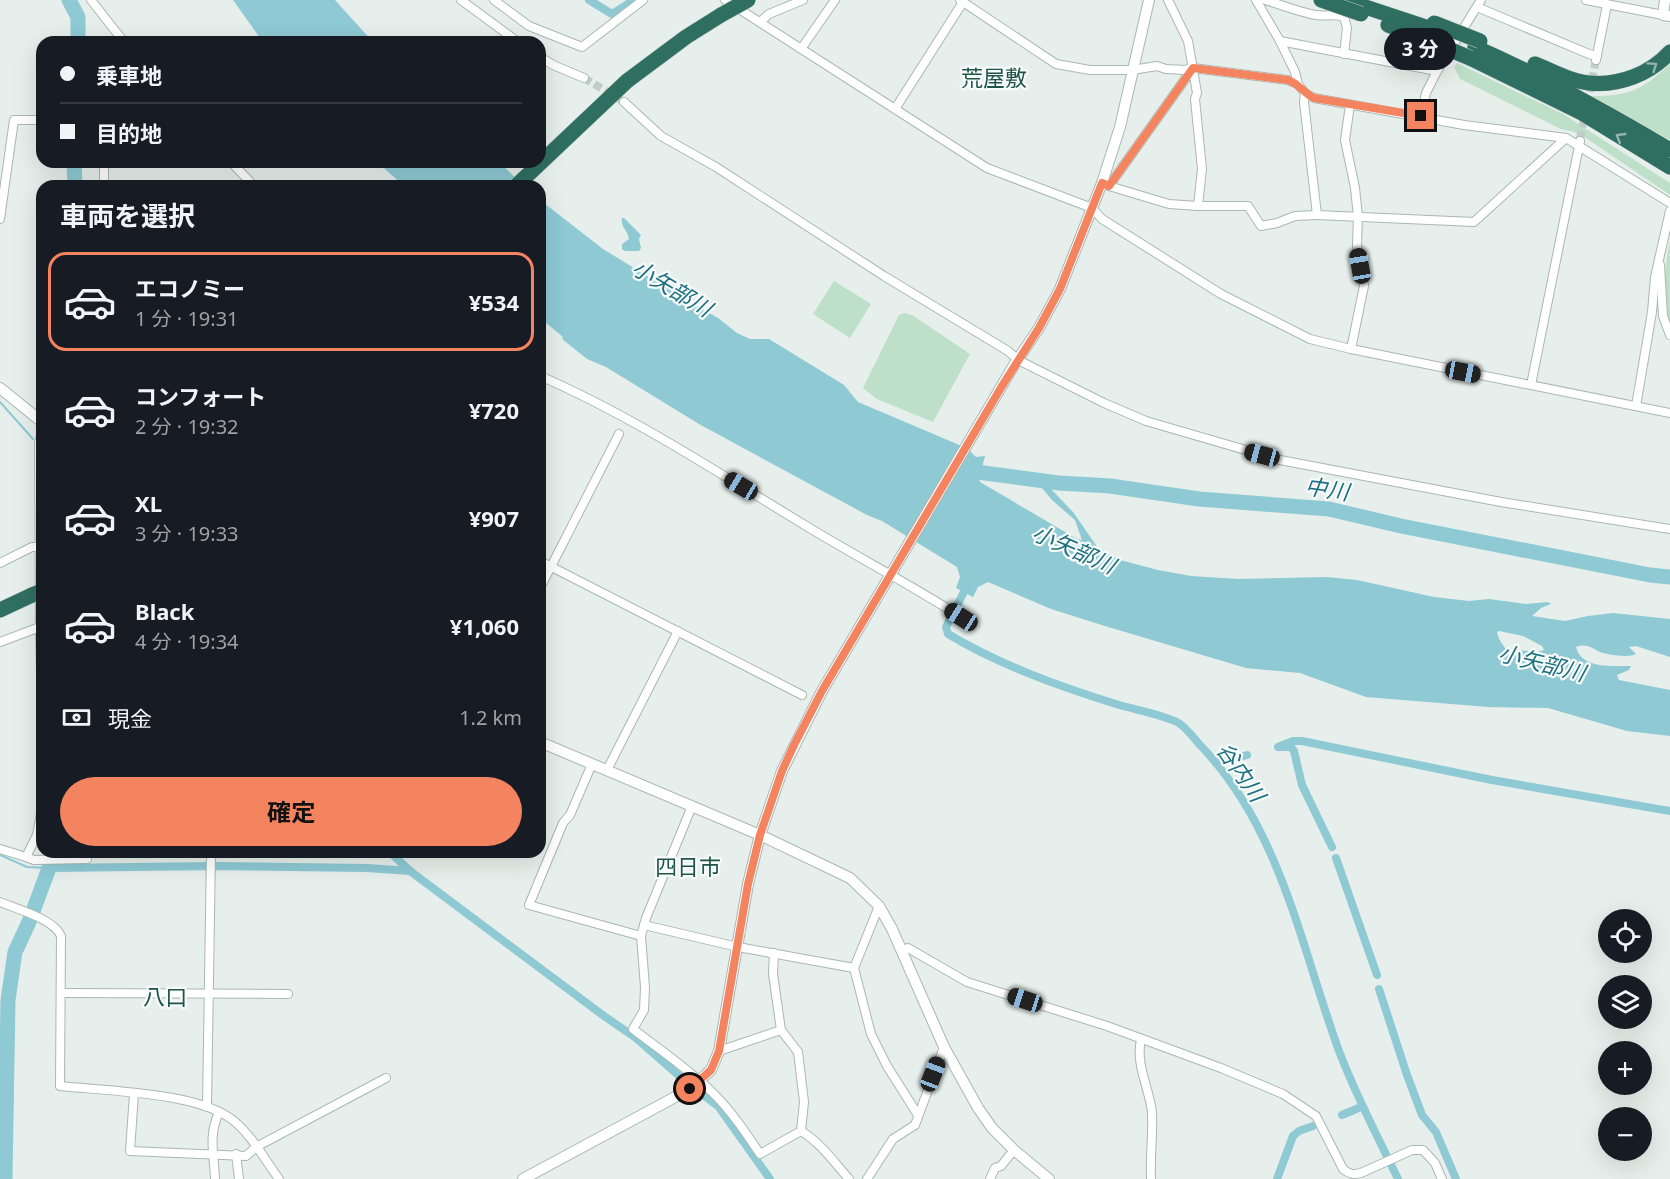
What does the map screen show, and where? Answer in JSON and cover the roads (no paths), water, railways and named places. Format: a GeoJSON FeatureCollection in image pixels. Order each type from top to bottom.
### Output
{"type":"FeatureCollection","features":[{"type":"Feature","properties":{"kind":"highway"},"geometry":{"type":"LineString","coordinates":[[546,157],[599,106],[656,59],[723,8],[748,0]]}},
{"type":"Feature","properties":{"kind":"highway"},"geometry":{"type":"LineString","coordinates":[[1321,0],[1362,6]]}},
{"type":"Feature","properties":{"kind":"highway"},"geometry":{"type":"LineString","coordinates":[[1343,0],[1431,31],[1534,73],[1670,150]]}},
{"type":"Feature","properties":{"kind":"highway"},"geometry":{"type":"LineString","coordinates":[[1475,49],[1589,83],[1606,83],[1634,77],[1646,71],[1670,52]]}},
{"type":"Feature","properties":{"kind":"highway"},"geometry":{"type":"LineString","coordinates":[[1475,49],[1670,167]]}},
{"type":"Feature","properties":{"kind":"highway"},"geometry":{"type":"LineString","coordinates":[[522,180],[535,168]]}},
{"type":"Feature","properties":{"kind":"highway"},"geometry":{"type":"LineString","coordinates":[[0,610],[36,593]]}},
{"type":"Feature","properties":{"kind":"street"},"geometry":{"type":"LineString","coordinates":[[91,0],[119,36]]}},
{"type":"Feature","properties":{"kind":"street"},"geometry":{"type":"LineString","coordinates":[[461,0],[510,36]]}},
{"type":"Feature","properties":{"kind":"street"},"geometry":{"type":"LineString","coordinates":[[494,0],[530,26],[582,47],[643,0]]}},
{"type":"Feature","properties":{"kind":"street"},"geometry":{"type":"LineString","coordinates":[[760,22],[769,14],[803,0]]}},
{"type":"Feature","properties":{"kind":"street"},"geometry":{"type":"LineString","coordinates":[[801,49],[835,0]]}},
{"type":"Feature","properties":{"kind":"street"},"geometry":{"type":"LineString","coordinates":[[1106,184],[1149,0]]}},
{"type":"Feature","properties":{"kind":"street"},"geometry":{"type":"LineString","coordinates":[[1168,0],[1188,41],[1193,68],[1202,169],[1198,206]]}},
{"type":"Feature","properties":{"kind":"street"},"geometry":{"type":"LineString","coordinates":[[1256,0],[1280,41],[1295,72],[1298,84],[1305,93],[1314,98],[1580,142],[1670,203]]}},
{"type":"Feature","properties":{"kind":"street"},"geometry":{"type":"LineString","coordinates":[[1265,0],[1308,14],[1325,17],[1334,14],[1344,17],[1347,28],[1344,54]]}},
{"type":"Feature","properties":{"kind":"street"},"geometry":{"type":"LineString","coordinates":[[1334,14],[1343,0]]}},
{"type":"Feature","properties":{"kind":"street"},"geometry":{"type":"LineString","coordinates":[[1586,0],[1666,16],[1665,0]]}},
{"type":"Feature","properties":{"kind":"street"},"geometry":{"type":"LineString","coordinates":[[895,109],[961,1],[1056,64],[1090,70],[1132,70],[1157,66],[1166,69],[1193,68],[1288,80],[1298,84]]}},
{"type":"Feature","properties":{"kind":"street"},"geometry":{"type":"LineString","coordinates":[[1421,116],[1426,93],[1437,71],[1479,3],[1597,58],[1607,5]]}},
{"type":"Feature","properties":{"kind":"street"},"geometry":{"type":"LineString","coordinates":[[723,8],[760,22],[987,168],[1092,208],[1102,219],[1221,294],[1310,339],[1670,413]]}},
{"type":"Feature","properties":{"kind":"street"},"geometry":{"type":"LineString","coordinates":[[1280,41],[1437,71]]}},
{"type":"Feature","properties":{"kind":"street"},"geometry":{"type":"LineString","coordinates":[[546,61],[585,78]]}},
{"type":"Feature","properties":{"kind":"street"},"geometry":{"type":"LineString","coordinates":[[523,1179],[696,1085],[711,1070],[719,1051],[748,884],[760,835],[782,771],[794,745],[822,691],[1016,362],[1039,328],[1060,289],[1092,208],[1106,184],[1193,68]]}},
{"type":"Feature","properties":{"kind":"street"},"geometry":{"type":"LineString","coordinates":[[1305,93],[1304,102],[1317,214]]}},
{"type":"Feature","properties":{"kind":"street"},"geometry":{"type":"LineString","coordinates":[[624,102],[661,136],[754,191],[884,276],[1008,351],[1016,362],[1146,421],[1280,460],[1502,502],[1670,529]]}},
{"type":"Feature","properties":{"kind":"street"},"geometry":{"type":"LineString","coordinates":[[1350,105],[1345,140],[1355,188],[1358,217],[1357,245],[1364,286],[1351,349]]}},
{"type":"Feature","properties":{"kind":"street"},"geometry":{"type":"LineString","coordinates":[[0,219],[14,120],[36,120]]}},
{"type":"Feature","properties":{"kind":"street"},"geometry":{"type":"LineString","coordinates":[[1106,184],[1169,204],[1248,206],[1262,226],[1295,216],[1317,214],[1474,222],[1566,138]]}},
{"type":"Feature","properties":{"kind":"street"},"geometry":{"type":"LineString","coordinates":[[1531,385],[1580,142]]}},
{"type":"Feature","properties":{"kind":"street"},"geometry":{"type":"LineString","coordinates":[[237,168],[248,180]]}},
{"type":"Feature","properties":{"kind":"street"},"geometry":{"type":"LineString","coordinates":[[1636,406],[1659,261],[1670,211]]}},
{"type":"Feature","properties":{"kind":"street"},"geometry":{"type":"LineString","coordinates":[[1659,261],[1662,275],[1663,316],[1670,335]]}},
{"type":"Feature","properties":{"kind":"street"},"geometry":{"type":"LineString","coordinates":[[546,379],[637,424],[814,531],[892,573],[961,617]]}},
{"type":"Feature","properties":{"kind":"street"},"geometry":{"type":"LineString","coordinates":[[0,388],[36,417]]}},
{"type":"Feature","properties":{"kind":"street"},"geometry":{"type":"LineString","coordinates":[[546,577],[620,434]]}},
{"type":"Feature","properties":{"kind":"street"},"geometry":{"type":"LineString","coordinates":[[0,563],[36,547]]}},
{"type":"Feature","properties":{"kind":"street"},"geometry":{"type":"LineString","coordinates":[[546,564],[802,695]]}},
{"type":"Feature","properties":{"kind":"street"},"geometry":{"type":"LineString","coordinates":[[0,642],[36,628]]}},
{"type":"Feature","properties":{"kind":"street"},"geometry":{"type":"LineString","coordinates":[[607,770],[678,632]]}},
{"type":"Feature","properties":{"kind":"street"},"geometry":{"type":"LineString","coordinates":[[546,745],[760,835],[850,878],[879,906],[902,950],[944,1047],[978,1108],[992,1128],[1049,1179]]}},
{"type":"Feature","properties":{"kind":"street"},"geometry":{"type":"LineString","coordinates":[[592,764],[570,814],[562,823],[529,905],[641,936]]}},
{"type":"Feature","properties":{"kind":"street"},"geometry":{"type":"LineString","coordinates":[[692,806],[641,936],[645,987],[644,1010],[633,1029],[742,1127],[760,1154],[801,1131]]}},
{"type":"Feature","properties":{"kind":"street"},"geometry":{"type":"LineString","coordinates":[[26,857],[36,837]]}},
{"type":"Feature","properties":{"kind":"street"},"geometry":{"type":"LineString","coordinates":[[0,849],[34,860],[87,859]]}},
{"type":"Feature","properties":{"kind":"street"},"geometry":{"type":"LineString","coordinates":[[207,1107],[211,858]]}},
{"type":"Feature","properties":{"kind":"street"},"geometry":{"type":"LineString","coordinates":[[0,902],[58,929],[61,936],[60,1086],[180,1100],[219,1112],[236,1122],[279,1179]]}},
{"type":"Feature","properties":{"kind":"street"},"geometry":{"type":"LineString","coordinates":[[879,906],[854,968],[871,1034],[887,1066],[918,1115]]}},
{"type":"Feature","properties":{"kind":"street"},"geometry":{"type":"LineString","coordinates":[[644,925],[738,947],[854,968]]}},
{"type":"Feature","properties":{"kind":"street"},"geometry":{"type":"LineString","coordinates":[[902,950],[908,948],[967,982],[1107,1026],[1221,1068],[1283,1094],[1316,1116],[1343,1169],[1355,1176],[1412,1150],[1423,1150],[1435,1163],[1442,1179]]}},
{"type":"Feature","properties":{"kind":"street"},"geometry":{"type":"LineString","coordinates":[[774,952],[773,974],[781,1030],[798,1052],[804,1102],[801,1131]]}},
{"type":"Feature","properties":{"kind":"street"},"geometry":{"type":"LineString","coordinates":[[61,993],[288,994]]}},
{"type":"Feature","properties":{"kind":"street"},"geometry":{"type":"LineString","coordinates":[[719,1051],[781,1030]]}},
{"type":"Feature","properties":{"kind":"street"},"geometry":{"type":"LineString","coordinates":[[1141,1040],[1145,1083],[1152,1113],[1151,1179]]}},
{"type":"Feature","properties":{"kind":"street"},"geometry":{"type":"LineString","coordinates":[[867,1179],[892,1139],[915,1125],[944,1047]]}},
{"type":"Feature","properties":{"kind":"street"},"geometry":{"type":"LineString","coordinates":[[134,1094],[130,1152],[246,1156],[256,1147],[386,1078]]}},
{"type":"Feature","properties":{"kind":"street"},"geometry":{"type":"LineString","coordinates":[[215,1179],[211,1141],[219,1112]]}},
{"type":"Feature","properties":{"kind":"street"},"geometry":{"type":"LineString","coordinates":[[801,1131],[813,1138],[849,1179]]}},
{"type":"Feature","properties":{"kind":"street"},"geometry":{"type":"LineString","coordinates":[[990,1179],[995,1168],[1001,1166],[1014,1150]]}},
{"type":"Feature","properties":{"kind":"street"},"geometry":{"type":"LineString","coordinates":[[236,1154],[238,1179]]}},
{"type":"Feature","properties":{"kind":"water"},"geometry":{"type":"Polygon","coordinates":[[[233,0],[335,0],[368,36],[259,36],[233,0]]]}},
{"type":"Feature","properties":{"kind":"water"},"geometry":{"type":"Polygon","coordinates":[[[384,168],[505,168],[518,180],[397,180],[384,168]]]}},
{"type":"Feature","properties":{"kind":"water","name":"小矢部川"},"geometry":{"type":"Polygon","coordinates":[[[546,205],[603,249],[652,279],[688,297],[694,304],[718,318],[737,333],[750,339],[769,339],[844,385],[858,402],[957,444],[976,457],[985,456],[980,482],[1082,540],[1075,520],[1041,487],[1052,487],[1052,490],[1073,512],[1098,548],[1120,560],[1191,576],[1238,579],[1326,577],[1357,580],[1434,597],[1469,601],[1489,599],[1526,604],[1548,602],[1551,604],[1541,608],[1532,616],[1565,621],[1613,613],[1670,619],[1670,657],[1636,646],[1629,647],[1636,654],[1623,656],[1604,653],[1586,646],[1576,647],[1579,654],[1591,663],[1631,666],[1629,670],[1617,675],[1619,680],[1670,690],[1670,736],[1627,731],[1548,708],[1488,707],[1366,697],[1300,673],[1246,668],[1105,626],[1051,609],[988,582],[978,587],[973,597],[956,588],[960,577],[957,567],[882,521],[699,424],[606,367],[587,359],[562,339],[563,337],[546,323],[546,205]],[[1497,632],[1505,648],[1537,652],[1544,650],[1542,646],[1523,636],[1497,632]]]}},
{"type":"Feature","properties":{"kind":"water"},"geometry":{"type":"Polygon","coordinates":[[[622,218],[641,235],[639,251],[622,249],[622,244],[629,239],[622,224],[622,218]]]}},
{"type":"Feature","properties":{"kind":"waterway"},"geometry":{"type":"LineString","coordinates":[[69,0],[78,17],[78,36]]}},
{"type":"Feature","properties":{"kind":"waterway"},"geometry":{"type":"LineString","coordinates":[[589,0],[612,14],[634,0]]}},
{"type":"Feature","properties":{"kind":"waterway"},"geometry":{"type":"LineString","coordinates":[[74,168],[75,180]]}},
{"type":"Feature","properties":{"kind":"waterway"},"geometry":{"type":"LineString","coordinates":[[0,402],[33,439]]}},
{"type":"Feature","properties":{"kind":"waterway","name":"中川"},"geometry":{"type":"LineString","coordinates":[[962,470],[1059,483],[1110,486],[1199,499],[1329,509],[1401,526],[1670,577]]}},
{"type":"Feature","properties":{"kind":"waterway","name":"谷内川"},"geometry":{"type":"LineString","coordinates":[[968,584],[946,627],[948,634],[1009,665],[1051,682],[1177,722],[1189,732],[1227,776],[1250,812],[1269,850],[1285,889],[1339,1051],[1398,1179]]}},
{"type":"Feature","properties":{"kind":"waterway"},"geometry":{"type":"LineString","coordinates":[[1278,747],[1293,741],[1302,741],[1492,780],[1670,811]]}},
{"type":"Feature","properties":{"kind":"waterway"},"geometry":{"type":"LineString","coordinates":[[1281,747],[1291,747],[1294,751],[1302,785],[1332,847]]}},
{"type":"Feature","properties":{"kind":"waterway"},"geometry":{"type":"LineString","coordinates":[[1216,763],[1247,755]]}},
{"type":"Feature","properties":{"kind":"waterway"},"geometry":{"type":"LineString","coordinates":[[0,855],[27,867],[50,868]]}},
{"type":"Feature","properties":{"kind":"waterway"},"geometry":{"type":"LineString","coordinates":[[5,1179],[8,1000],[15,952],[29,922],[53,858]]}},
{"type":"Feature","properties":{"kind":"waterway"},"geometry":{"type":"LineString","coordinates":[[396,858],[410,871],[636,1038],[686,1082],[718,1106],[770,1179]]}},
{"type":"Feature","properties":{"kind":"waterway"},"geometry":{"type":"LineString","coordinates":[[1336,858],[1377,975]]}},
{"type":"Feature","properties":{"kind":"waterway"},"geometry":{"type":"LineString","coordinates":[[50,868],[216,866],[367,868],[410,871]]}},
{"type":"Feature","properties":{"kind":"waterway"},"geometry":{"type":"LineString","coordinates":[[1379,989],[1422,1115],[1436,1132],[1456,1179]]}},
{"type":"Feature","properties":{"kind":"waterway"},"geometry":{"type":"LineString","coordinates":[[1342,1115],[1361,1107]]}},
{"type":"Feature","properties":{"kind":"waterway"},"geometry":{"type":"LineString","coordinates":[[1277,1179],[1293,1136],[1313,1126]]}},
{"type":"Feature","properties":{"kind":"tunnel"},"geometry":{"type":"LineString","coordinates":[[1580,139],[1596,60]]}},
{"type":"Feature","properties":{"kind":"tunnel"},"geometry":{"type":"LineString","coordinates":[[584,78],[624,102]]}},
{"type":"Feature","properties":{"kind":"district","name":"荒屋敷"},"geometry":{"type":"Point","coordinates":[994,78]}},
{"type":"Feature","properties":{"kind":"district","name":"四日市"},"geometry":{"type":"Point","coordinates":[688,867]}},
{"type":"Feature","properties":{"kind":"district","name":"八口"},"geometry":{"type":"Point","coordinates":[165,997]}}]}
